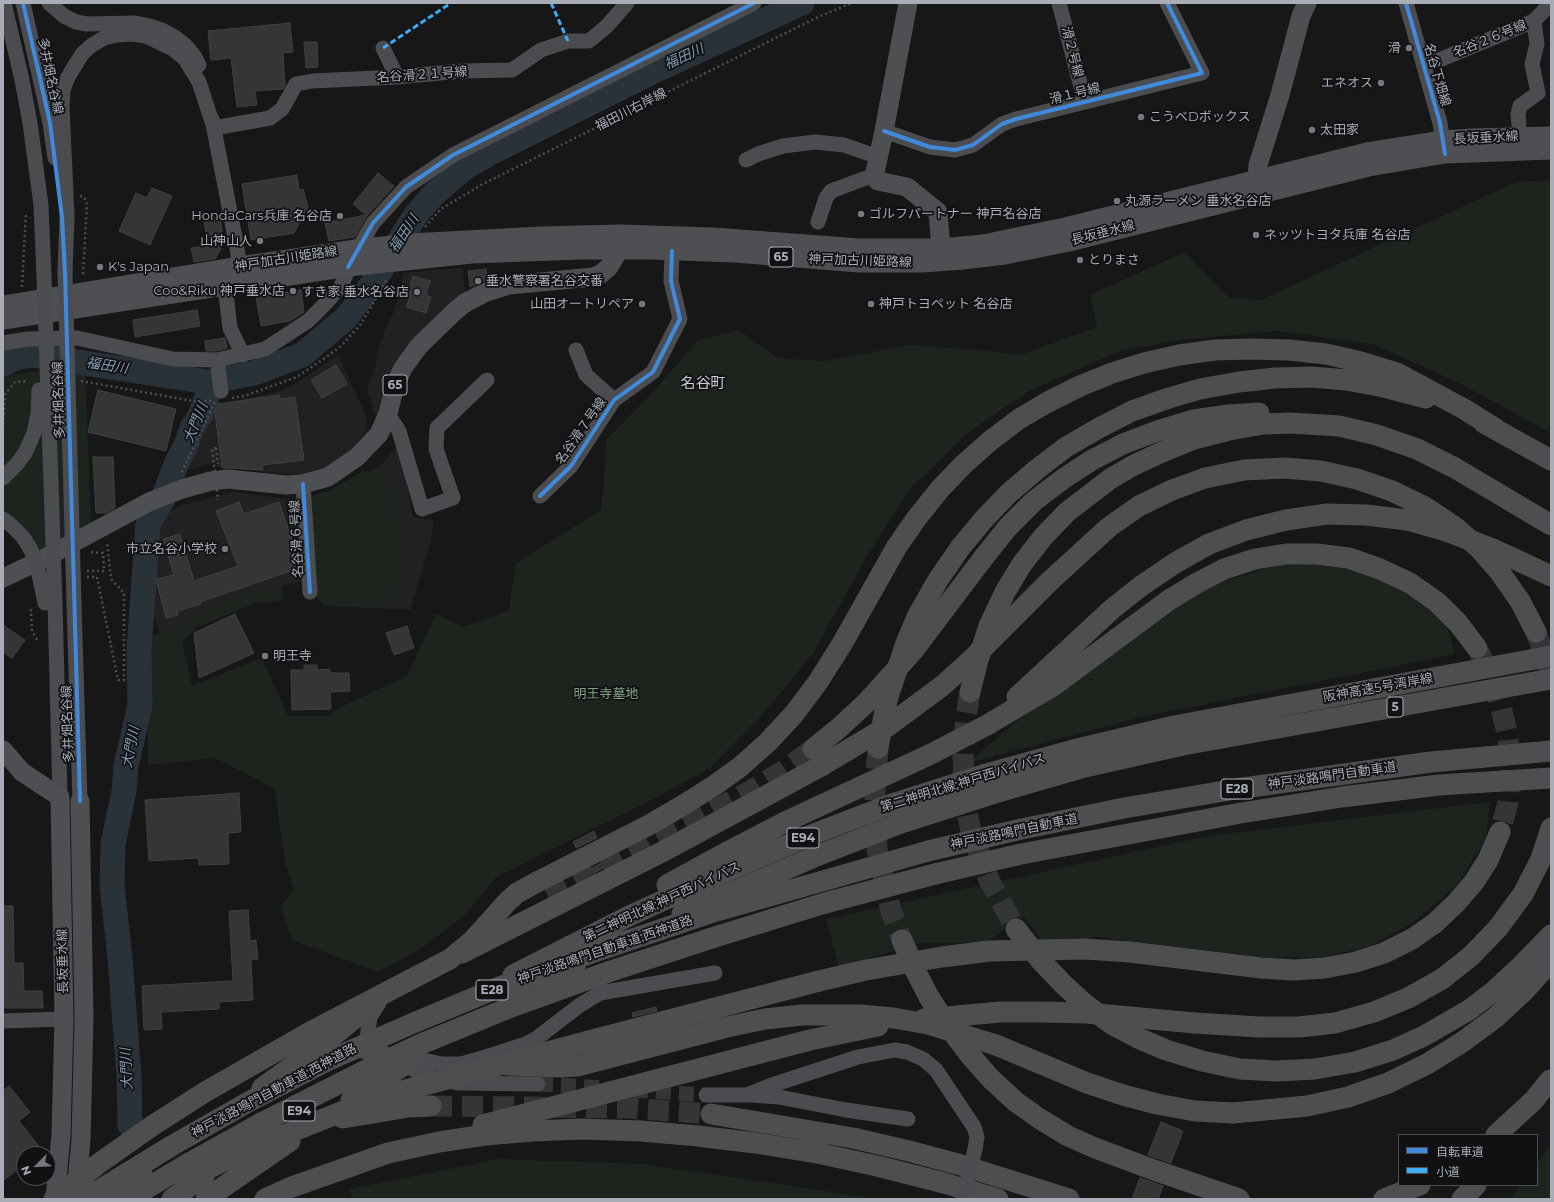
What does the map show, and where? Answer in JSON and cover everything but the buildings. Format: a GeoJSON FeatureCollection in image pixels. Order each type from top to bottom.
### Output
{"type":"FeatureCollection","features":[{"type":"Feature","properties":{"kind":"highway"},"geometry":{"type":"LineString","coordinates":[[106,1199],[182,1147],[323,1044],[391,990],[448,957],[473,940],[517,893],[649,825],[715,785],[740,767],[768,742],[794,714],[818,682],[842,644],[896,548],[916,519],[940,489],[963,465],[1001,432],[1019,419],[1048,402],[1080,386],[1119,371],[1144,363],[1179,355],[1215,350],[1243,349],[1289,350],[1326,354],[1397,373],[1464,409],[1551,460]]}},
{"type":"Feature","properties":{"kind":"highway"},"geometry":{"type":"LineString","coordinates":[[878,748],[887,700],[906,643],[918,615],[951,561],[984,519],[1009,493],[1036,470],[1066,448],[1099,428],[1132,411],[1200,389],[1239,382],[1275,378],[1312,377],[1384,387],[1421,396],[1496,429]]}},
{"type":"Feature","properties":{"kind":"highway"},"geometry":{"type":"LineString","coordinates":[[818,757],[839,728],[866,703],[912,650],[1008,527],[1034,501],[1080,467],[1123,444],[1157,431],[1194,420],[1229,415],[1267,413],[1304,416],[1339,422],[1378,433],[1417,449],[1455,468],[1551,525]]}},
{"type":"Feature","properties":{"kind":"highway"},"geometry":{"type":"LineString","coordinates":[[970,692],[989,626],[1005,592],[1022,564],[1043,537],[1068,512],[1105,483],[1134,465],[1194,439],[1228,430],[1277,423],[1339,426],[1377,435],[1417,449]]}},
{"type":"Feature","properties":{"kind":"highway"},"geometry":{"type":"LineString","coordinates":[[55,1199],[98,1164],[152,1126],[205,1092],[310,1032],[448,957],[662,852],[818,757],[888,726],[942,686],[971,660],[1050,581],[1109,527],[1139,506],[1172,490],[1205,478],[1244,470],[1284,468],[1321,471],[1357,479],[1392,492],[1425,507],[1455,527],[1479,548],[1499,571],[1520,601],[1536,632]]}},
{"type":"Feature","properties":{"kind":"highway"},"geometry":{"type":"LineString","coordinates":[[931,754],[984,721],[1015,699],[1112,609],[1141,586],[1175,563],[1209,544],[1246,530],[1286,520],[1327,514],[1366,515],[1406,520],[1446,531],[1551,576]]}},
{"type":"Feature","properties":{"kind":"highway"},"geometry":{"type":"LineString","coordinates":[[537,962],[665,886],[729,851],[785,822],[960,740],[1053,686],[1169,600],[1197,583],[1224,570],[1255,559],[1286,554],[1316,554],[1349,558],[1380,569],[1410,583],[1437,602],[1458,622],[1477,648]]}},
{"type":"Feature","properties":{"kind":"highway","name":"阪神高速5号湾岸線"},"geometry":{"type":"LineString","coordinates":[[1204,720],[1551,656]]}},
{"type":"Feature","properties":{"kind":"highway","name":"阪神高速5号湾岸線"},"geometry":{"type":"LineString","coordinates":[[1209,740],[1551,679]]}},
{"type":"Feature","properties":{"kind":"highway","name":"第二神明北線;神戸西バイパス"},"geometry":{"type":"LineString","coordinates":[[172,1199],[427,1024],[537,962],[629,916],[806,836],[889,805],[986,774],[1073,750],[1204,720]]}},
{"type":"Feature","properties":{"kind":"highway","name":"第二神明北線;神戸西バイパス"},"geometry":{"type":"LineString","coordinates":[[206,1199],[441,1041],[549,980],[639,933],[814,857],[902,823],[995,793],[1085,767],[1209,740]]}},
{"type":"Feature","properties":{"kind":"highway","name":"神戸淡路鳴門自動車道"},"geometry":{"type":"LineString","coordinates":[[928,851],[1017,830],[1124,808],[1236,789],[1432,762],[1551,751]]}},
{"type":"Feature","properties":{"kind":"highway","name":"神戸淡路鳴門自動車道"},"geometry":{"type":"LineString","coordinates":[[935,874],[1037,851],[1240,813],[1342,797],[1439,785],[1551,778]]}},
{"type":"Feature","properties":{"kind":"highway"},"geometry":{"type":"LineString","coordinates":[[265,1199],[289,1188],[388,1153],[446,1135],[810,1040],[878,1026],[963,1015],[1007,1012],[1086,1013],[1259,1027],[1306,1026],[1335,1022],[1374,1012],[1408,998],[1442,979],[1471,956],[1498,928],[1523,894],[1541,860],[1551,828]]}},
{"type":"Feature","properties":{"kind":"highway"},"geometry":{"type":"LineString","coordinates":[[150,1199],[244,1151],[292,1130],[402,1091],[588,1041],[866,970],[942,956],[988,951],[1085,949],[1130,952],[1294,970],[1326,968],[1356,962],[1384,953],[1412,939],[1435,923],[1456,903],[1474,882],[1488,860],[1500,832]]}},
{"type":"Feature","properties":{"kind":"highway","name":"神戸淡路鳴門自動車道;西神道路"},"geometry":{"type":"LineString","coordinates":[[85,1199],[173,1145],[252,1100],[327,1061],[502,986],[607,947],[710,913],[928,851]]}},
{"type":"Feature","properties":{"kind":"highway","name":"神戸淡路鳴門自動車道;西神道路"},"geometry":{"type":"LineString","coordinates":[[129,1199],[252,1128],[362,1072],[421,1044],[511,1007],[611,971],[718,936],[825,904],[935,874]]}},
{"type":"Feature","properties":{"kind":"highway"},"geometry":{"type":"LineString","coordinates":[[1016,929],[1041,961],[1064,985],[1086,1005],[1113,1025],[1166,1050],[1202,1061],[1240,1069],[1277,1071],[1315,1069],[1355,1062],[1393,1050],[1424,1036],[1459,1017],[1494,991],[1551,935]]}},
{"type":"Feature","properties":{"kind":"highway"},"geometry":{"type":"LineString","coordinates":[[902,940],[929,997],[947,1025],[982,1069],[1016,1102],[1068,1136],[1095,1148],[1239,1199]]}},
{"type":"Feature","properties":{"kind":"highway"},"geometry":{"type":"LineString","coordinates":[[489,1067],[523,1065],[562,1067],[594,1062],[727,1027],[765,1019],[802,1015],[860,1015],[893,1018],[928,1024],[996,1045],[1087,1083],[1157,1104],[1196,1111],[1233,1113],[1306,1106],[1348,1097],[1388,1083],[1427,1064],[1461,1043],[1495,1018],[1525,990],[1551,961]]}},
{"type":"Feature","properties":{"kind":"highway"},"geometry":{"type":"LineString","coordinates":[[1497,1134],[1534,1100],[1550,1079]]}},
{"type":"Feature","properties":{"kind":"highway"},"geometry":{"type":"LineString","coordinates":[[1515,1134],[1550,1079]]}},
{"type":"Feature","properties":{"kind":"highway"},"geometry":{"type":"LineString","coordinates":[[708,1105],[853,1138],[961,1165],[1069,1199]]}},
{"type":"Feature","properties":{"kind":"highway"},"geometry":{"type":"LineString","coordinates":[[123,1199],[227,1154],[325,1122],[377,1111],[431,1106]]}},
{"type":"Feature","properties":{"kind":"highway"},"geometry":{"type":"LineString","coordinates":[[388,1153],[470,1138],[533,1131],[582,1129],[641,1131],[755,1143],[816,1153],[877,1166],[998,1199]]}},
{"type":"Feature","properties":{"kind":"highway"},"geometry":{"type":"LineString","coordinates":[[1384,1199],[1417,1186]]}},
{"type":"Feature","properties":{"kind":"highway"},"geometry":{"type":"LineString","coordinates":[[1462,1199],[1475,1186]]}},
{"type":"Feature","properties":{"kind":"highway"},"geometry":{"type":"LineString","coordinates":[[1466,1199],[1475,1186]]}},
{"type":"Feature","properties":{"kind":"main road"},"geometry":{"type":"LineString","coordinates":[[908,3],[874,177],[878,181],[907,187],[938,212],[942,255]]}},
{"type":"Feature","properties":{"kind":"main road"},"geometry":{"type":"LineString","coordinates":[[1259,186],[1258,165],[1280,95],[1301,16],[1307,3]]}},
{"type":"Feature","properties":{"kind":"main road","name":"長坂垂水線"},"geometry":{"type":"LineString","coordinates":[[942,255],[991,257],[1025,251],[1259,186],[1369,167],[1472,138],[1551,136]]}},
{"type":"Feature","properties":{"kind":"main road","name":"長坂垂水線"},"geometry":{"type":"LineString","coordinates":[[1444,147],[1551,150]]}},
{"type":"Feature","properties":{"kind":"main road","name":"神戸加古川姫路線"},"geometry":{"type":"LineString","coordinates":[[3,320],[236,279],[356,249],[410,243],[541,236],[619,242],[672,251],[735,253],[890,264],[942,255]]}},
{"type":"Feature","properties":{"kind":"main road","name":"神戸加古川姫路線"},"geometry":{"type":"LineString","coordinates":[[3,305],[402,260],[513,252],[581,250],[619,242],[713,238],[866,248],[942,255]]}},
{"type":"Feature","properties":{"kind":"main road","name":"65"},"geometry":{"type":"LineString","coordinates":[[3,578],[41,560],[149,502],[174,485],[228,479],[286,485],[303,484],[328,477],[357,457],[379,434],[388,414],[395,385],[403,368],[429,336],[465,303],[484,293],[509,285],[593,277],[601,274],[609,267],[619,242]]}},
{"type":"Feature","properties":{"kind":"main road"},"geometry":{"type":"LineString","coordinates":[[3,750],[22,772],[60,797]]}},
{"type":"Feature","properties":{"kind":"main road","name":"長坂垂水線"},"geometry":{"type":"LineString","coordinates":[[55,1199],[61,1135],[64,1018],[60,797]]}},
{"type":"Feature","properties":{"kind":"main road","name":"長坂垂水線"},"geometry":{"type":"LineString","coordinates":[[76,1199],[81,1140],[84,1018],[80,801]]}},
{"type":"Feature","properties":{"kind":"street"},"geometry":{"type":"LineString","coordinates":[[3,478],[25,453],[34,433],[38,414],[43,277],[43,241],[38,182],[30,123],[7,34],[4,3]]}},
{"type":"Feature","properties":{"kind":"street","name":"多井畑名谷線"},"geometry":{"type":"LineString","coordinates":[[23,3],[50,123],[62,217],[65,272],[80,801]]}},
{"type":"Feature","properties":{"kind":"street"},"geometry":{"type":"LineString","coordinates":[[49,3],[64,16],[76,22],[87,24],[135,23],[150,26],[174,36],[186,46],[195,57],[202,71],[237,248],[236,279],[230,328],[243,355]]}},
{"type":"Feature","properties":{"kind":"street","name":"名谷滑２１号線"},"geometry":{"type":"LineString","coordinates":[[214,128],[270,118],[282,109],[296,84],[312,81],[397,77],[462,71],[512,70],[541,50],[568,41],[589,41],[607,26],[627,3]]}},
{"type":"Feature","properties":{"kind":"street"},"geometry":{"type":"LineString","coordinates":[[3,343],[28,339],[77,338],[173,359],[218,365],[243,355],[265,349],[308,321],[341,286],[346,277],[348,267],[373,222],[406,187],[453,155],[754,3]]}},
{"type":"Feature","properties":{"kind":"street","name":"滑２号線"},"geometry":{"type":"LineString","coordinates":[[1060,3],[1085,102]]}},
{"type":"Feature","properties":{"kind":"street","name":"滑１号線"},"geometry":{"type":"LineString","coordinates":[[884,131],[930,147],[955,150],[973,145],[1002,124],[1016,119],[1202,73],[1167,3]]}},
{"type":"Feature","properties":{"kind":"street","name":"名谷下畑線"},"geometry":{"type":"LineString","coordinates":[[1406,3],[1444,147]]}},
{"type":"Feature","properties":{"kind":"street","name":"名谷２６号線"},"geometry":{"type":"LineString","coordinates":[[1423,64],[1439,60],[1534,21],[1551,4]]}},
{"type":"Feature","properties":{"kind":"street"},"geometry":{"type":"LineString","coordinates":[[1519,125],[1518,114],[1520,106],[1538,93],[1532,64],[1537,44],[1534,21]]}},
{"type":"Feature","properties":{"kind":"street"},"geometry":{"type":"LineString","coordinates":[[65,272],[67,216],[62,106],[63,90],[68,77],[82,54],[92,45],[104,38],[132,34],[146,36],[174,49],[185,59],[199,82],[214,128]]}},
{"type":"Feature","properties":{"kind":"street"},"geometry":{"type":"LineString","coordinates":[[383,48],[397,77]]}},
{"type":"Feature","properties":{"kind":"street"},"geometry":{"type":"LineString","coordinates":[[746,160],[758,154],[783,146],[815,142],[844,146],[878,157]]}},
{"type":"Feature","properties":{"kind":"street"},"geometry":{"type":"LineString","coordinates":[[818,222],[826,198],[831,191],[866,178],[874,177]]}},
{"type":"Feature","properties":{"kind":"street","name":"名谷滑７号線"},"geometry":{"type":"LineString","coordinates":[[540,496],[571,466],[614,400],[653,372],[680,319],[671,280],[672,251]]}},
{"type":"Feature","properties":{"kind":"street","name":"多井畑名谷線"},"geometry":{"type":"LineString","coordinates":[[43,277],[50,603],[59,743],[60,797]]}},
{"type":"Feature","properties":{"kind":"street"},"geometry":{"type":"LineString","coordinates":[[576,350],[586,375],[614,400]]}},
{"type":"Feature","properties":{"kind":"street"},"geometry":{"type":"LineString","coordinates":[[218,365],[219,398]]}},
{"type":"Feature","properties":{"kind":"street"},"geometry":{"type":"LineString","coordinates":[[388,414],[399,431],[422,509],[453,498],[436,449],[437,428],[487,380]]}},
{"type":"Feature","properties":{"kind":"street","name":"名谷滑６号線"},"geometry":{"type":"LineString","coordinates":[[303,484],[310,592]]}},
{"type":"Feature","properties":{"kind":"street"},"geometry":{"type":"LineString","coordinates":[[3,519],[23,537],[31,550],[50,603]]}},
{"type":"Feature","properties":{"kind":"street"},"geometry":{"type":"LineString","coordinates":[[301,1059],[324,1053],[365,1050],[442,1064],[461,1064],[506,1052],[526,1044],[537,1038],[580,1005],[600,993],[715,973]]}},
{"type":"Feature","properties":{"kind":"street"},"geometry":{"type":"LineString","coordinates":[[391,990],[375,1007],[370,1017],[365,1050],[366,1059],[371,1072],[409,1107]]}},
{"type":"Feature","properties":{"kind":"street"},"geometry":{"type":"LineString","coordinates":[[3,1021],[64,1018]]}},
{"type":"Feature","properties":{"kind":"street"},"geometry":{"type":"LineString","coordinates":[[227,1154],[350,1070],[365,1050]]}},
{"type":"Feature","properties":{"kind":"street"},"geometry":{"type":"LineString","coordinates":[[708,1105],[747,1095],[858,1056],[895,1050],[907,1052],[923,1059],[936,1070],[974,1127],[977,1137],[963,1199]]}},
{"type":"Feature","properties":{"kind":"street"},"geometry":{"type":"LineString","coordinates":[[382,1052],[418,1072],[434,1078],[458,1083],[538,1084]]}},
{"type":"Feature","properties":{"kind":"street"},"geometry":{"type":"LineString","coordinates":[[747,1095],[779,1097],[908,1120]]}},
{"type":"Feature","properties":{"kind":"street"},"geometry":{"type":"LineString","coordinates":[[853,1138],[858,1112]]}},
{"type":"Feature","properties":{"kind":"path"},"geometry":{"type":"LineString","coordinates":[[79,196],[84,197],[87,204],[84,269]]}},
{"type":"Feature","properties":{"kind":"path"},"geometry":{"type":"LineString","coordinates":[[22,286],[26,212]]}},
{"type":"Feature","properties":{"kind":"path"},"geometry":{"type":"LineString","coordinates":[[77,380],[193,401],[244,396],[297,377],[341,346],[361,324],[387,280]]}},
{"type":"Feature","properties":{"kind":"path"},"geometry":{"type":"LineString","coordinates":[[3,425],[5,394],[15,382],[30,381]]}},
{"type":"Feature","properties":{"kind":"path"},"geometry":{"type":"LineString","coordinates":[[174,485],[219,398]]}},
{"type":"Feature","properties":{"kind":"path"},"geometry":{"type":"LineString","coordinates":[[218,464],[216,448],[212,449],[218,500]]}},
{"type":"Feature","properties":{"kind":"path"},"geometry":{"type":"LineString","coordinates":[[86,577],[97,577],[118,680],[124,680],[124,593],[111,580],[107,537]]}},
{"type":"Feature","properties":{"kind":"path"},"geometry":{"type":"LineString","coordinates":[[86,571],[104,571],[104,553],[91,552],[90,547]]}},
{"type":"Feature","properties":{"kind":"path"},"geometry":{"type":"LineString","coordinates":[[32,631],[38,641]]}},
{"type":"Feature","properties":{"kind":"shaded area"},"geometry":{"type":"Polygon","coordinates":[[[462,268],[466,294],[377,421],[367,390],[377,361],[377,353],[386,327],[393,314],[402,284],[403,273],[462,268]]]}},
{"type":"Feature","properties":{"kind":"shaded area"},"geometry":{"type":"Polygon","coordinates":[[[338,355],[366,416],[367,428],[362,437],[349,451],[331,466],[313,474],[299,475],[217,467],[215,463],[186,470],[217,407],[280,391],[298,382],[338,355]]]}},
{"type":"Feature","properties":{"kind":"shaded area"},"geometry":{"type":"Polygon","coordinates":[[[399,444],[413,517],[434,521],[430,544],[410,610],[325,606],[315,595],[314,495],[329,491],[363,471],[372,471],[383,463],[399,444]]]}},
{"type":"Feature","properties":{"kind":"shaded area","name":"市立名谷小学校"},"geometry":{"type":"Polygon","coordinates":[[[233,492],[296,500],[301,581],[216,604],[198,617],[179,627],[159,633],[146,586],[154,518],[183,505],[233,492]]]}},
{"type":"Feature","properties":{"kind":"green space","name":"明王寺墓地"},"geometry":{"type":"Polygon","coordinates":[[[1551,180],[1551,433],[1459,383],[1373,344],[1277,331],[1178,340],[1120,351],[1031,390],[970,431],[909,490],[864,561],[814,652],[763,714],[710,768],[655,798],[496,877],[464,916],[419,950],[378,972],[292,940],[281,907],[294,888],[285,862],[275,789],[215,758],[148,765],[147,696],[152,636],[179,627],[198,617],[216,604],[282,586],[283,600],[254,604],[197,627],[182,642],[192,686],[262,658],[288,716],[327,716],[347,704],[407,676],[436,614],[463,627],[509,611],[516,563],[601,510],[606,440],[651,394],[697,341],[739,330],[777,358],[825,361],[910,345],[1020,355],[1097,327],[1090,295],[1185,252],[1229,297],[1261,300],[1516,182],[1551,180]]]}},
{"type":"Feature","properties":{"kind":"green space"},"geometry":{"type":"Polygon","coordinates":[[[57,369],[85,370],[91,526],[37,555],[22,527],[3,512],[3,376],[57,369]]]}},
{"type":"Feature","properties":{"kind":"green space"},"geometry":{"type":"Polygon","coordinates":[[[383,463],[399,527],[398,588],[394,596],[377,606],[325,606],[315,595],[309,501],[314,495],[329,491],[363,471],[372,471],[383,463]]]}},
{"type":"Feature","properties":{"kind":"green space"},"geometry":{"type":"Polygon","coordinates":[[[1323,564],[1364,571],[1421,600],[1446,623],[1455,654],[1141,717],[968,763],[1012,725],[1156,618],[1215,584],[1277,565],[1323,564]]]}},
{"type":"Feature","properties":{"kind":"green space"},"geometry":{"type":"Polygon","coordinates":[[[1490,802],[1485,841],[1455,887],[1412,923],[1370,946],[1325,957],[1266,958],[1098,937],[1042,940],[1024,917],[986,942],[920,943],[839,967],[826,919],[1208,836],[1490,802]]]}},
{"type":"Feature","properties":{"kind":"green space"},"geometry":{"type":"Polygon","coordinates":[[[1551,1143],[1551,1199],[1510,1199],[1520,1186],[1538,1186],[1538,1162],[1551,1143]]]}},
{"type":"Feature","properties":{"kind":"green space"},"geometry":{"type":"Polygon","coordinates":[[[498,1159],[643,1164],[879,1199],[352,1199],[350,1189],[498,1159]]]}},
{"type":"Feature","properties":{"kind":"waterway","name":"福田川"},"geometry":{"type":"LineString","coordinates":[[3,364],[15,358],[32,355],[208,382],[254,373],[302,355],[346,318],[372,284],[415,216],[434,194],[463,169],[488,154],[648,74],[802,3]]}},
{"type":"Feature","properties":{"kind":"waterway","name":"大門川"},"geometry":{"type":"LineString","coordinates":[[130,1125],[129,1076],[120,958],[112,885],[113,844],[124,791],[126,766],[140,705],[139,650],[148,524],[163,499],[192,428],[201,414],[208,394],[208,382]]}},
{"type":"Feature","properties":{"kind":"tunnel"},"geometry":{"type":"LineString","coordinates":[[1536,632],[1551,673]]}},
{"type":"Feature","properties":{"kind":"tunnel"},"geometry":{"type":"LineString","coordinates":[[1479,652],[1491,677],[1501,707],[1508,737],[1511,769],[1508,803],[1500,832]]}},
{"type":"Feature","properties":{"kind":"tunnel"},"geometry":{"type":"LineString","coordinates":[[970,692],[963,754],[964,789],[967,812],[971,831],[989,880],[1016,929]]}},
{"type":"Feature","properties":{"kind":"tunnel"},"geometry":{"type":"LineString","coordinates":[[878,748],[875,789],[877,848],[891,911],[902,940]]}},
{"type":"Feature","properties":{"kind":"tunnel"},"geometry":{"type":"LineString","coordinates":[[549,898],[750,791],[783,771],[813,749]]}},
{"type":"Feature","properties":{"kind":"tunnel"},"geometry":{"type":"LineString","coordinates":[[538,1084],[607,1088]]}},
{"type":"Feature","properties":{"kind":"tunnel"},"geometry":{"type":"LineString","coordinates":[[633,1090],[706,1095]]}},
{"type":"Feature","properties":{"kind":"tunnel"},"geometry":{"type":"LineString","coordinates":[[431,1106],[629,1108],[711,1114]]}},
{"type":"Feature","properties":{"kind":"marked path"},"geometry":{"type":"LineString","coordinates":[[383,48],[451,3]]}},
{"type":"Feature","properties":{"kind":"marked path"},"geometry":{"type":"LineString","coordinates":[[551,3],[568,41]]}},
{"type":"Feature","properties":{"kind":"cycle path"},"geometry":{"type":"LineString","coordinates":[[23,3],[50,123],[62,217],[65,272],[80,801]]}},
{"type":"Feature","properties":{"kind":"cycle path"},"geometry":{"type":"LineString","coordinates":[[348,267],[373,223],[406,187],[453,155],[754,3]]}},
{"type":"Feature","properties":{"kind":"cycle path"},"geometry":{"type":"LineString","coordinates":[[884,131],[930,147],[955,150],[973,145],[1002,124],[1016,119],[1202,73],[1167,3]]}},
{"type":"Feature","properties":{"kind":"cycle path"},"geometry":{"type":"LineString","coordinates":[[1406,3],[1440,123],[1445,154]]}},
{"type":"Feature","properties":{"kind":"cycle path"},"geometry":{"type":"LineString","coordinates":[[540,496],[571,466],[614,400],[653,372],[680,319],[671,281],[672,251]]}},
{"type":"Feature","properties":{"kind":"cycle path"},"geometry":{"type":"LineString","coordinates":[[303,484],[310,592]]}},
{"type":"Feature","properties":{"kind":"place","name":"滑"},"geometry":{"type":"Point","coordinates":[1409,48]}},
{"type":"Feature","properties":{"kind":"place","name":"エネオス"},"geometry":{"type":"Point","coordinates":[1381,83]}},
{"type":"Feature","properties":{"kind":"place","name":"こうべDボックス"},"geometry":{"type":"Point","coordinates":[1141,117]}},
{"type":"Feature","properties":{"kind":"place","name":"太田家"},"geometry":{"type":"Point","coordinates":[1312,130]}},
{"type":"Feature","properties":{"kind":"place","name":"丸源ラーメン 垂水名谷店"},"geometry":{"type":"Point","coordinates":[1117,201]}},
{"type":"Feature","properties":{"kind":"place","name":"ゴルフパートナー 神戸名谷店"},"geometry":{"type":"Point","coordinates":[861,214]}},
{"type":"Feature","properties":{"kind":"place","name":"HondaCars兵庫 名谷店"},"geometry":{"type":"Point","coordinates":[340,216]}},
{"type":"Feature","properties":{"kind":"place","name":"ネッツトヨタ兵庫 名谷店"},"geometry":{"type":"Point","coordinates":[1256,235]}},
{"type":"Feature","properties":{"kind":"place","name":"山神山人"},"geometry":{"type":"Point","coordinates":[260,241]}},
{"type":"Feature","properties":{"kind":"place","name":"とりまさ"},"geometry":{"type":"Point","coordinates":[1080,260]}},
{"type":"Feature","properties":{"kind":"place","name":"K's Japan"},"geometry":{"type":"Point","coordinates":[100,267]}},
{"type":"Feature","properties":{"kind":"place","name":"垂水警察署名谷交番"},"geometry":{"type":"Point","coordinates":[478,281]}},
{"type":"Feature","properties":{"kind":"place","name":"Coo&Riku 神戸垂水店"},"geometry":{"type":"Point","coordinates":[293,291]}},
{"type":"Feature","properties":{"kind":"place","name":"すき家 垂水名谷店"},"geometry":{"type":"Point","coordinates":[417,292]}},
{"type":"Feature","properties":{"kind":"place","name":"山田オートリペア"},"geometry":{"type":"Point","coordinates":[642,304]}},
{"type":"Feature","properties":{"kind":"place","name":"神戸トヨペット 名谷店"},"geometry":{"type":"Point","coordinates":[871,304]}},
{"type":"Feature","properties":{"kind":"place","name":"市立名谷小学校"},"geometry":{"type":"Point","coordinates":[225,549]}},
{"type":"Feature","properties":{"kind":"place","name":"明王寺"},"geometry":{"type":"Point","coordinates":[265,656]}},
{"type":"Feature","properties":{"kind":"district","name":"名谷町"},"geometry":{"type":"Point","coordinates":[703,384]}}]}
